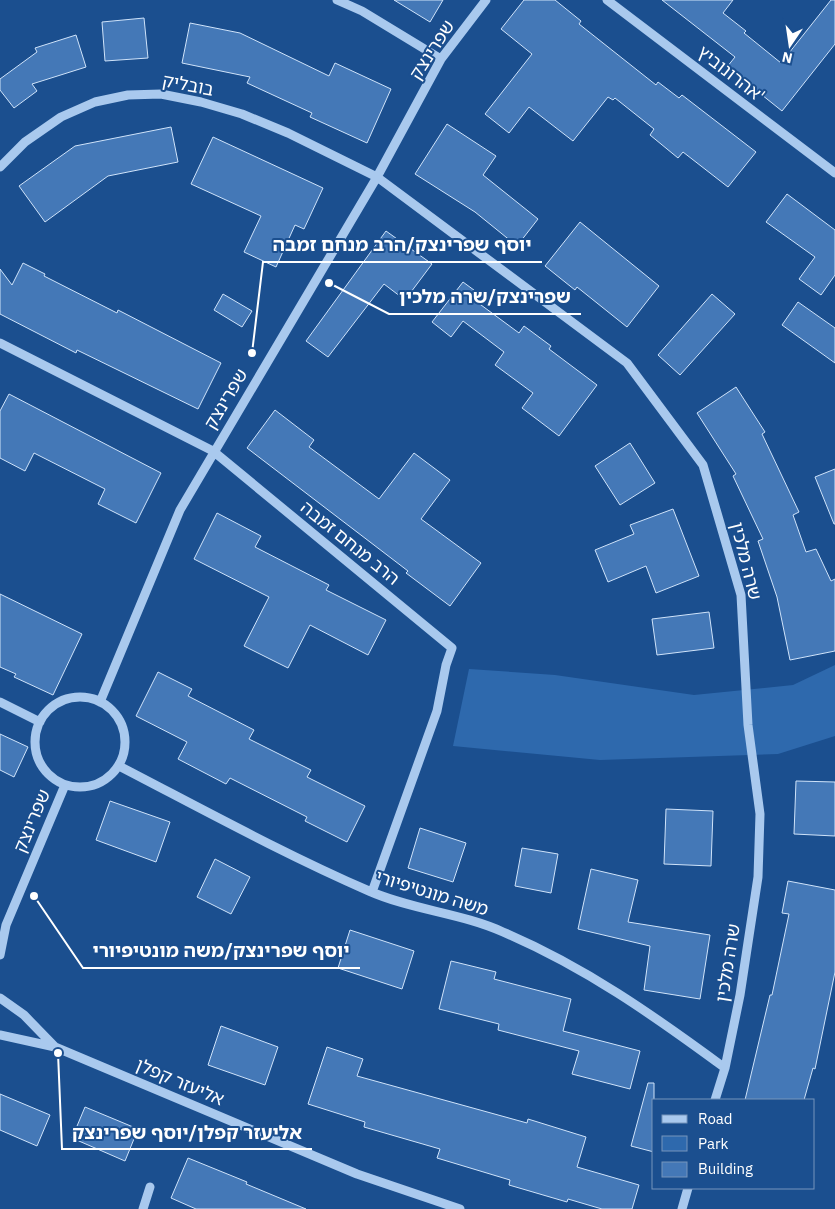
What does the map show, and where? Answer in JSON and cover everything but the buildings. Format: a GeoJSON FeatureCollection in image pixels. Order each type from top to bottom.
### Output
{"type":"FeatureCollection","features":[{"type":"Feature","properties":{"kind":"street"},"geometry":{"type":"LineString","coordinates":[[337,0],[362,11],[441,59]]}},
{"type":"Feature","properties":{"kind":"street","name":"שפרינצק"},"geometry":{"type":"LineString","coordinates":[[100,702],[180,510],[377,177],[441,59],[486,0]]}},
{"type":"Feature","properties":{"kind":"street","name":"אהרונוביץ'"},"geometry":{"type":"LineString","coordinates":[[608,0],[835,173]]}},
{"type":"Feature","properties":{"kind":"street","name":"בובליק"},"geometry":{"type":"LineString","coordinates":[[0,167],[25,142],[61,117],[95,102],[128,95],[161,94],[201,102],[242,114],[288,133],[377,177]]}},
{"type":"Feature","properties":{"kind":"street","name":"שרה מלכין"},"geometry":{"type":"LineString","coordinates":[[377,177],[626,363],[703,465],[741,595],[748,725],[760,814],[758,877],[740,995],[725,1068],[715,1099]]}},
{"type":"Feature","properties":{"kind":"street","name":"הרב מנחם זמבה"},"geometry":{"type":"LineString","coordinates":[[0,344],[213,452],[452,648],[446,665],[437,711],[372,892]]}},
{"type":"Feature","properties":{"kind":"street"},"geometry":{"type":"LineString","coordinates":[[73,698],[87,698],[100,702],[117,717],[126,737],[125,752],[119,766],[109,778],[96,785],[80,788],[65,785],[52,778],[36,752],[35,736],[40,722],[48,710],[60,702],[73,698]]}},
{"type":"Feature","properties":{"kind":"street"},"geometry":{"type":"LineString","coordinates":[[0,702],[40,722]]}},
{"type":"Feature","properties":{"kind":"street","name":"משה מונטיפיורי"},"geometry":{"type":"LineString","coordinates":[[119,766],[295,857],[372,892],[502,931],[586,972],[648,1011],[725,1068]]}},
{"type":"Feature","properties":{"kind":"street","name":"שפרינצק"},"geometry":{"type":"LineString","coordinates":[[0,955],[3,928],[65,785]]}},
{"type":"Feature","properties":{"kind":"street","name":"אליעזר קפלן"},"geometry":{"type":"LineString","coordinates":[[0,998],[24,1015],[56,1047]]}},
{"type":"Feature","properties":{"kind":"street","name":"אליעזר קפלן"},"geometry":{"type":"LineString","coordinates":[[0,1035],[56,1047],[357,1174],[460,1209]]}},
{"type":"Feature","properties":{"kind":"street"},"geometry":{"type":"LineString","coordinates":[[143,1209],[150,1187]]}},
{"type":"Feature","properties":{"kind":"street"},"geometry":{"type":"LineString","coordinates":[[682,1209],[688,1189]]}},
{"type":"Feature","properties":{"kind":"green space"},"geometry":{"type":"Polygon","coordinates":[[[835,665],[835,736],[778,754],[600,760],[453,746],[469,669],[555,675],[694,695],[793,685],[835,665]]]}},
{"type":"Feature","properties":{"kind":"place","name":"שפרינצק/שרה מלכין"},"geometry":{"type":"Point","coordinates":[329,283]}},
{"type":"Feature","properties":{"kind":"place","name":"יוסף שפרינצק/הרב מנחם זמבה"},"geometry":{"type":"Point","coordinates":[252,353]}},
{"type":"Feature","properties":{"kind":"place","name":"יוסף שפרינצק/משה מונטיפיורי"},"geometry":{"type":"Point","coordinates":[34,896]}},
{"type":"Feature","properties":{"kind":"place","name":"אליעזר קפלן/יוסף שפרינצק"},"geometry":{"type":"Point","coordinates":[58,1053]}}]}
